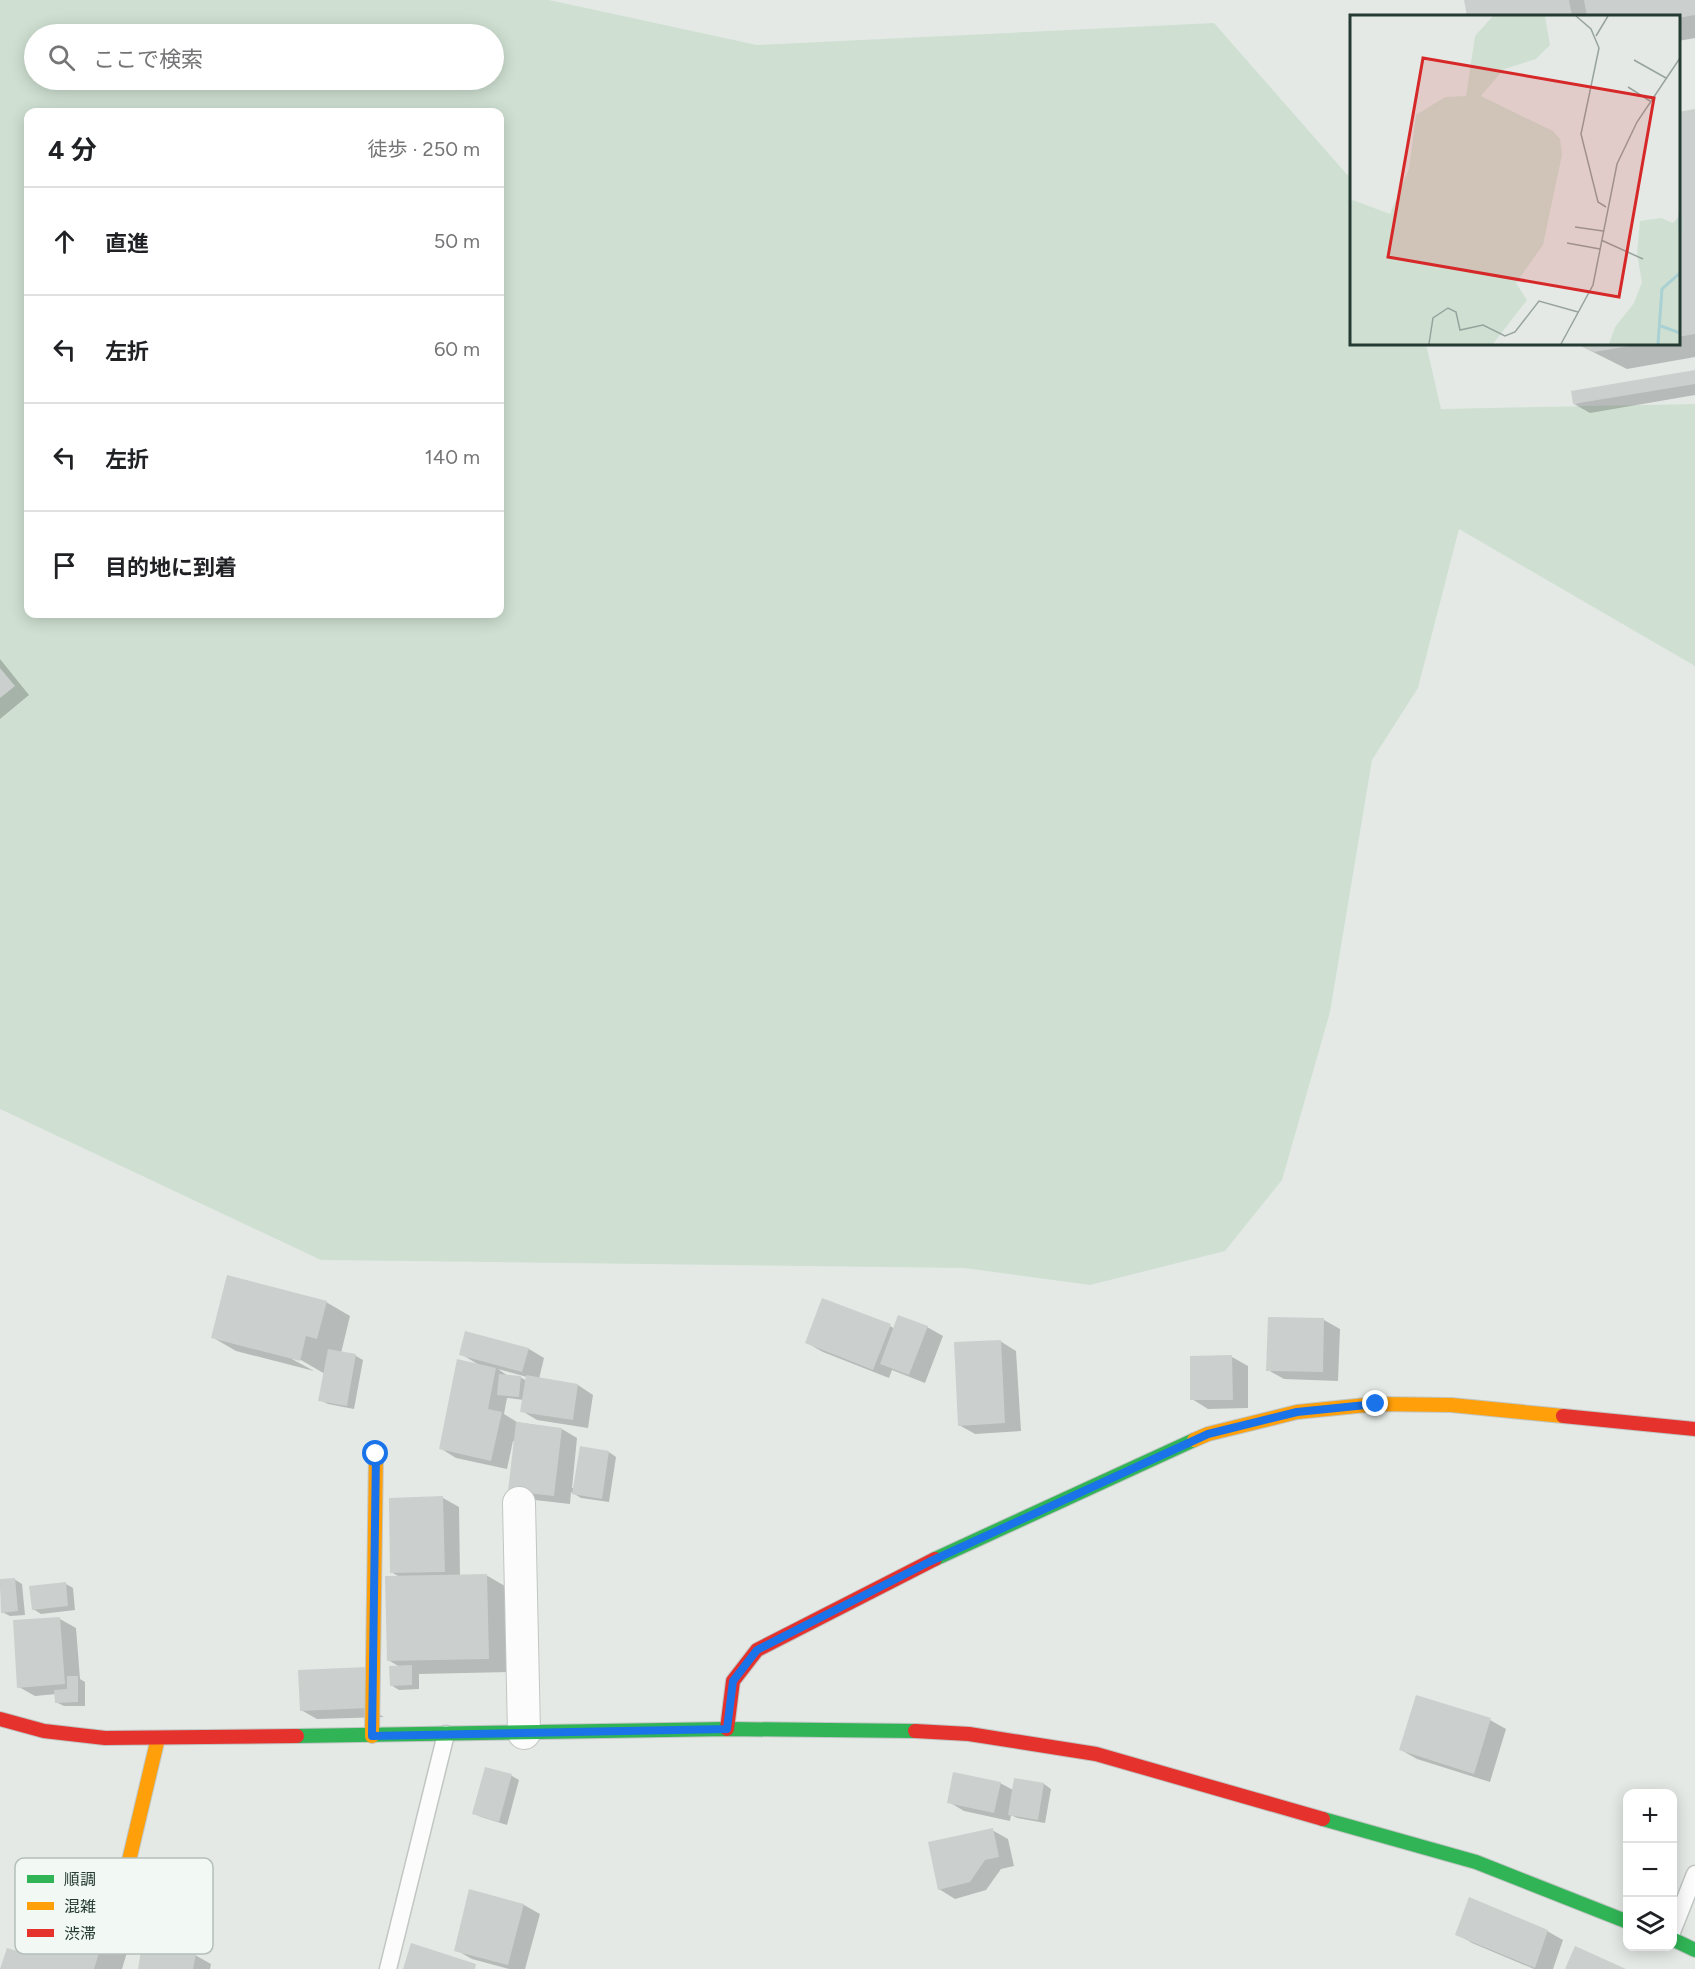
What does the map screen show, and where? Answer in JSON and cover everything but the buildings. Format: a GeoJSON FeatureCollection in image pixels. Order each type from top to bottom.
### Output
{"type":"FeatureCollection","features":[{"type":"Feature","properties":{"kind":"street"},"geometry":{"type":"LineString","coordinates":[[727,1729],[733,1681],[757,1650],[929,1562],[1208,1434],[1297,1412],[1376,1404],[1451,1405],[1695,1429]]}},
{"type":"Feature","properties":{"kind":"street"},"geometry":{"type":"LineString","coordinates":[[372,1736],[376,1454]]}},
{"type":"Feature","properties":{"kind":"street"},"geometry":{"type":"LineString","coordinates":[[519,1503],[524,1733]]}},
{"type":"Feature","properties":{"kind":"street"},"geometry":{"type":"LineString","coordinates":[[0,1719],[65,1736],[120,1739],[727,1729],[921,1731],[969,1734],[1096,1754],[1476,1862],[1623,1920]]}},
{"type":"Feature","properties":{"kind":"street"},"geometry":{"type":"LineString","coordinates":[[130,1858],[158,1738]]}},
{"type":"Feature","properties":{"kind":"street"},"geometry":{"type":"LineString","coordinates":[[1677,1941],[1695,1950]]}},
{"type":"Feature","properties":{"kind":"lane"},"geometry":{"type":"LineString","coordinates":[[388,1969],[446,1734]]}},
{"type":"Feature","properties":{"kind":"lane"},"geometry":{"type":"LineString","coordinates":[[1677,1919],[1695,1874]]}},
{"type":"Feature","properties":{"kind":"green space"},"geometry":{"type":"Polygon","coordinates":[[[0,0],[549,0],[757,45],[1214,23],[1350,178],[1350,345],[1426,345],[1441,409],[1695,404],[1695,666],[1459,529],[1418,688],[1372,760],[1330,1012],[1282,1180],[1225,1251],[1090,1285],[964,1268],[321,1260],[0,1109],[0,0]]]}},
{"type":"Feature","properties":{"kind":"traffic: fast"},"geometry":{"type":"LineString","coordinates":[[935,1559],[1194,1440]]}},
{"type":"Feature","properties":{"kind":"traffic: fast"},"geometry":{"type":"LineString","coordinates":[[297,1736],[727,1729],[915,1731]]}},
{"type":"Feature","properties":{"kind":"traffic: fast"},"geometry":{"type":"LineString","coordinates":[[1323,1819],[1476,1862],[1623,1920]]}},
{"type":"Feature","properties":{"kind":"traffic: fast"},"geometry":{"type":"LineString","coordinates":[[1677,1941],[1695,1950]]}},
{"type":"Feature","properties":{"kind":"traffic: slow"},"geometry":{"type":"LineString","coordinates":[[1194,1440],[1208,1434],[1297,1412],[1376,1404],[1451,1405],[1563,1416]]}},
{"type":"Feature","properties":{"kind":"traffic: slow"},"geometry":{"type":"LineString","coordinates":[[372,1736],[376,1454]]}},
{"type":"Feature","properties":{"kind":"traffic: slow"},"geometry":{"type":"LineString","coordinates":[[130,1858],[158,1738]]}},
{"type":"Feature","properties":{"kind":"traffic: jam"},"geometry":{"type":"LineString","coordinates":[[1563,1416],[1695,1429]]}},
{"type":"Feature","properties":{"kind":"traffic: jam"},"geometry":{"type":"LineString","coordinates":[[727,1729],[733,1681],[757,1650],[935,1559]]}},
{"type":"Feature","properties":{"kind":"traffic: jam"},"geometry":{"type":"LineString","coordinates":[[0,1719],[44,1731],[105,1738],[297,1736]]}},
{"type":"Feature","properties":{"kind":"traffic: jam"},"geometry":{"type":"LineString","coordinates":[[915,1731],[969,1734],[1096,1754],[1323,1819]]}},
{"type":"Feature","properties":{"kind":"route"},"geometry":{"type":"LineString","coordinates":[[376,1454],[372,1736],[727,1729],[733,1681],[757,1650],[929,1562],[1208,1434],[1297,1412],[1376,1404]]}}]}
